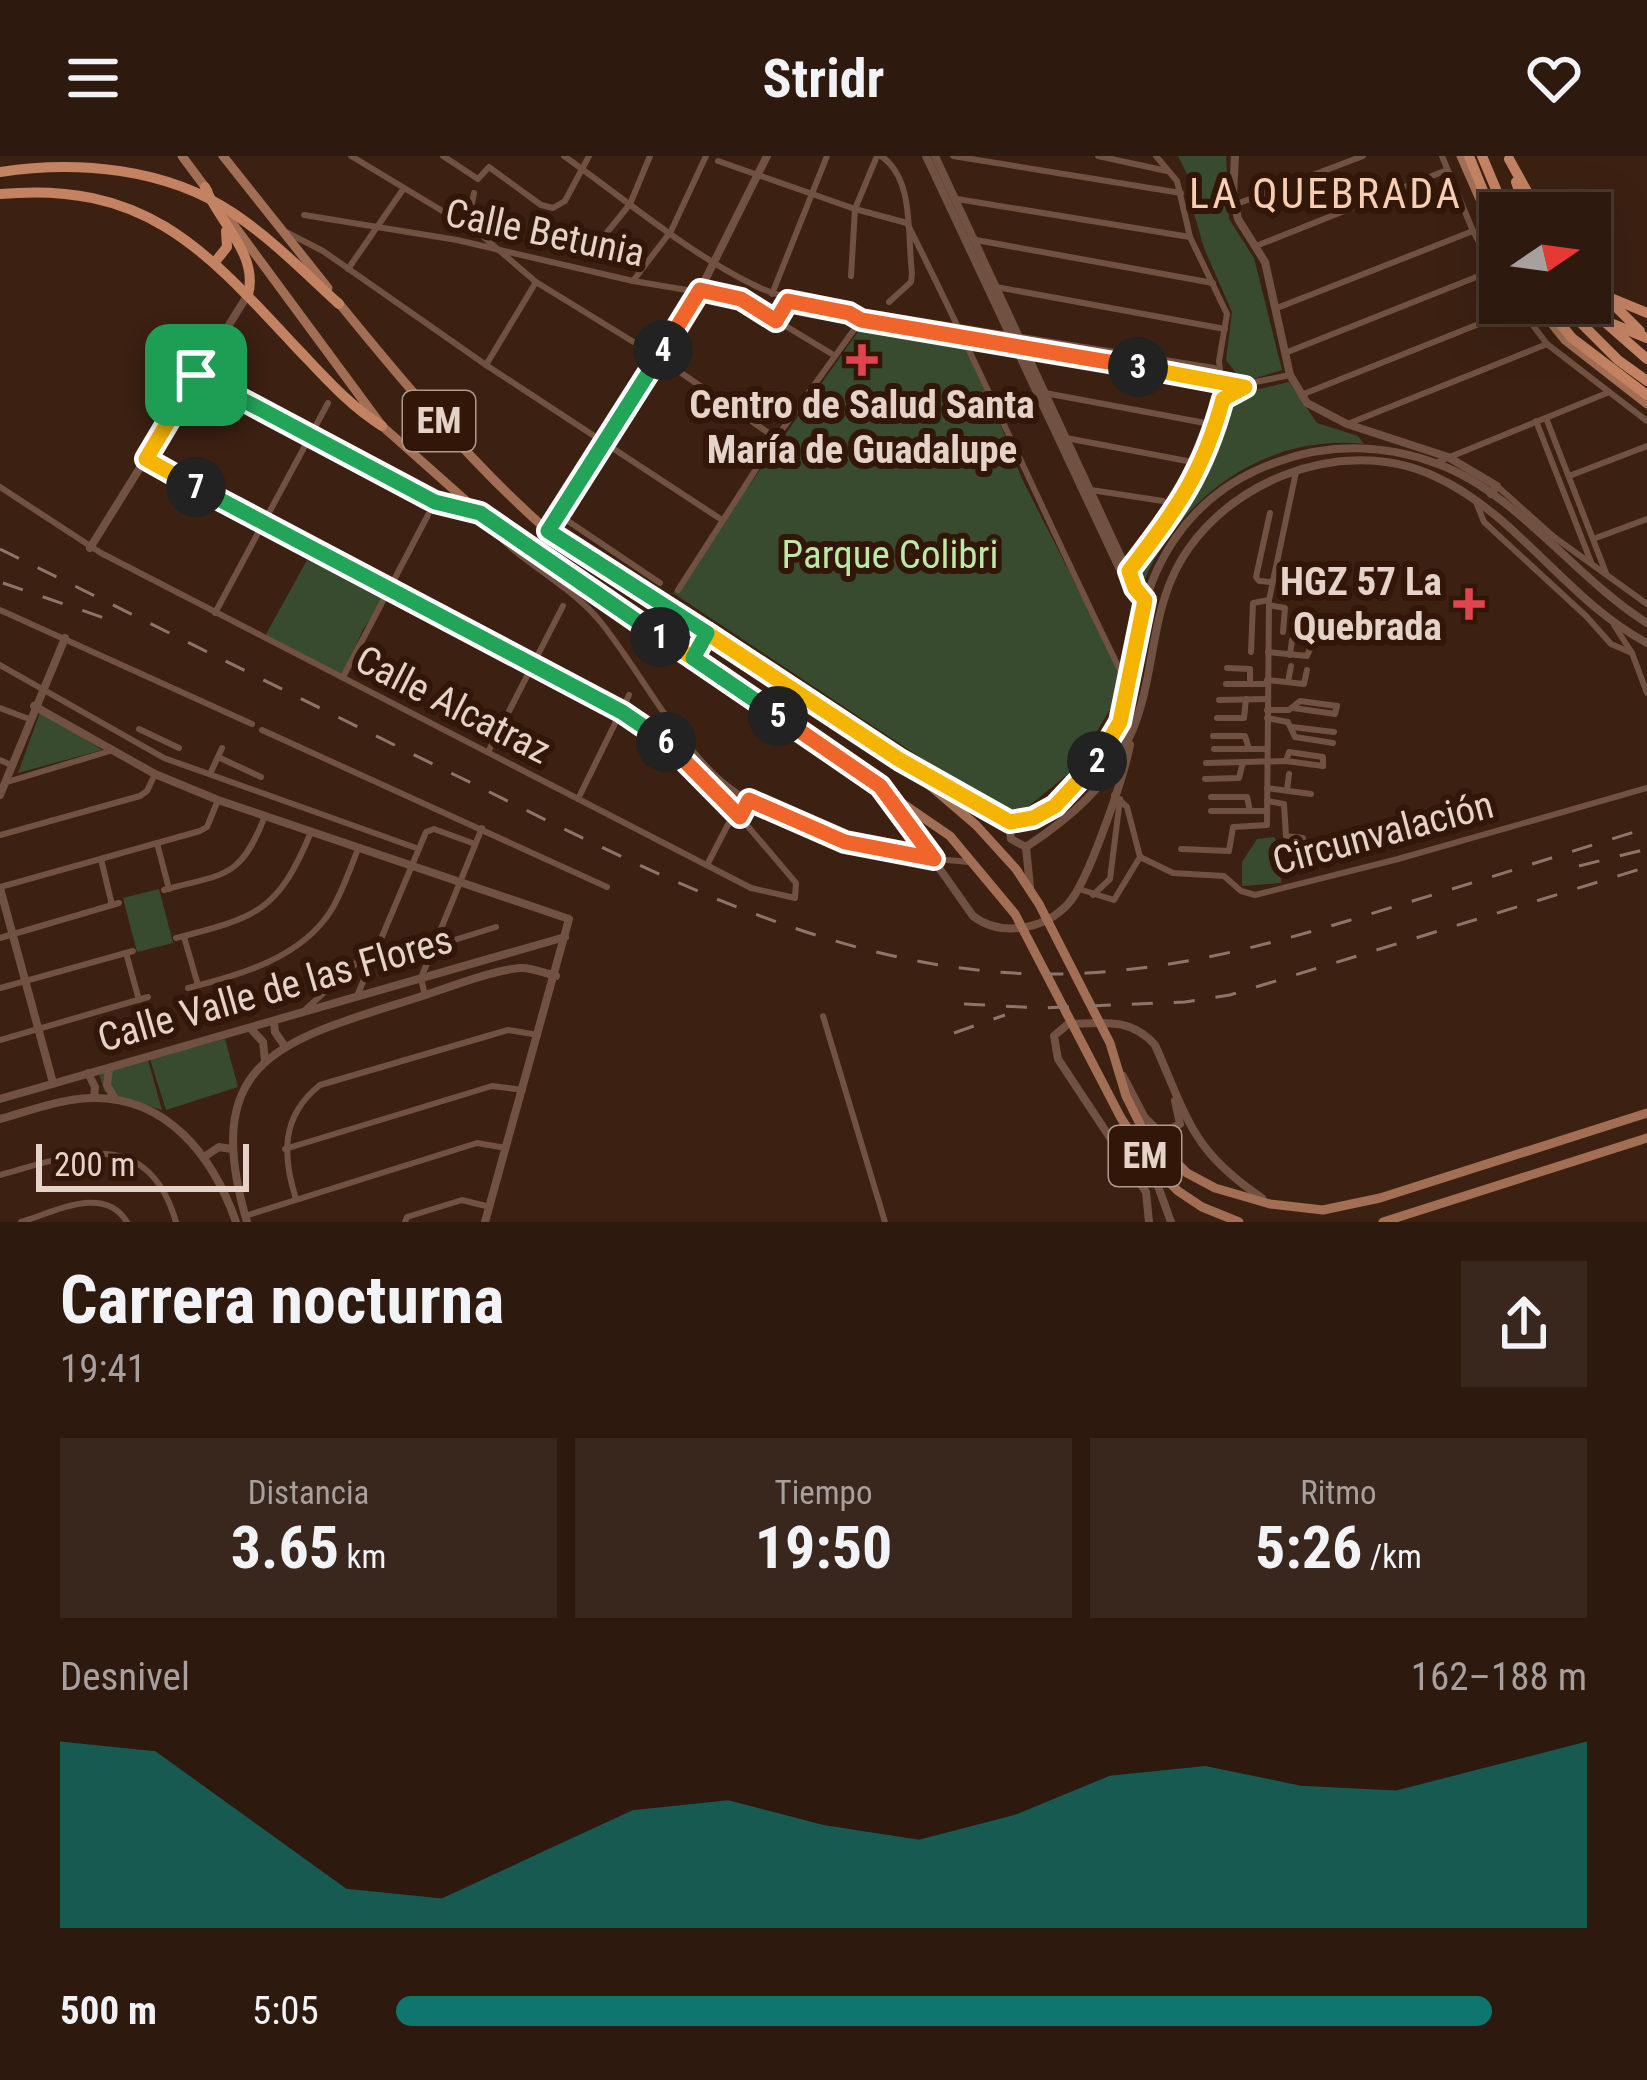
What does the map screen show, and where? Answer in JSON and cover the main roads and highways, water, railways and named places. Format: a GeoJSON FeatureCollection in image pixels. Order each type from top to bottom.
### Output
{"type":"FeatureCollection","features":[{"type":"Feature","properties":{"kind":"highway"},"geometry":{"type":"LineString","coordinates":[[1465,156],[1482,192]]}},
{"type":"Feature","properties":{"kind":"highway"},"geometry":{"type":"LineString","coordinates":[[1483,156],[1495,192]]}},
{"type":"Feature","properties":{"kind":"highway"},"geometry":{"type":"LineString","coordinates":[[1509,157],[1520,192]]}},
{"type":"Feature","properties":{"kind":"highway"},"geometry":{"type":"LineString","coordinates":[[1509,157],[1528,192]]}},
{"type":"Feature","properties":{"kind":"highway"},"geometry":{"type":"LineString","coordinates":[[0,172],[37,166],[120,171],[200,196],[230,211],[269,241],[339,304]]}},
{"type":"Feature","properties":{"kind":"highway"},"geometry":{"type":"LineString","coordinates":[[205,187],[249,260],[248,295]]}},
{"type":"Feature","properties":{"kind":"highway"},"geometry":{"type":"LineString","coordinates":[[0,194],[80,196],[124,208],[187,238],[348,402],[382,426]]}},
{"type":"Feature","properties":{"kind":"highway"},"geometry":{"type":"LineString","coordinates":[[215,262],[227,247],[225,227]]}},
{"type":"Feature","properties":{"kind":"highway"},"geometry":{"type":"LineString","coordinates":[[1611,297],[1647,313]]}},
{"type":"Feature","properties":{"kind":"highway"},"geometry":{"type":"LineString","coordinates":[[1611,302],[1647,338]]}},
{"type":"Feature","properties":{"kind":"highway"},"geometry":{"type":"LineString","coordinates":[[1611,323],[1647,338]]}},
{"type":"Feature","properties":{"kind":"highway"},"geometry":{"type":"LineString","coordinates":[[1559,324],[1647,394]]}},
{"type":"Feature","properties":{"kind":"highway"},"geometry":{"type":"LineString","coordinates":[[1583,324],[1647,381]]}},
{"type":"Feature","properties":{"kind":"highway"},"geometry":{"type":"LineString","coordinates":[[1607,324],[1647,359]]}},
{"type":"Feature","properties":{"kind":"main road","name":"EM"},"geometry":{"type":"LineString","coordinates":[[182,156],[382,426],[480,513],[950,836],[1015,914],[1121,1118],[1150,1163],[1202,1207],[1239,1222]]}},
{"type":"Feature","properties":{"kind":"main road","name":"EM"},"geometry":{"type":"LineString","coordinates":[[223,156],[422,402],[548,531],[900,760],[976,825],[1040,904],[1110,1043],[1126,1096],[1142,1128],[1187,1173],[1215,1188],[1270,1204],[1323,1210],[1380,1198],[1647,1113]]}},
{"type":"Feature","properties":{"kind":"main road"},"geometry":{"type":"LineString","coordinates":[[1465,156],[1479,192]]}},
{"type":"Feature","properties":{"kind":"main road"},"geometry":{"type":"LineString","coordinates":[[1554,324],[1565,340],[1647,404]]}},
{"type":"Feature","properties":{"kind":"main road"},"geometry":{"type":"LineString","coordinates":[[1383,1222],[1647,1138]]}},
{"type":"Feature","properties":{"kind":"main road"},"geometry":{"type":"LineString","coordinates":[[1436,1180],[1443,1203]]}},
{"type":"Feature","properties":{"kind":"railway"},"geometry":{"type":"LineString","coordinates":[[0,549],[682,884],[838,942],[919,961],[1002,972],[1087,973],[1205,958],[1320,929],[1647,828]]}},
{"type":"Feature","properties":{"kind":"railway"},"geometry":{"type":"LineString","coordinates":[[3,583],[110,620]]}},
{"type":"Feature","properties":{"kind":"railway"},"geometry":{"type":"LineString","coordinates":[[1579,866],[1647,849]]}},
{"type":"Feature","properties":{"kind":"railway"},"geometry":{"type":"LineString","coordinates":[[964,1004],[1041,1008],[1185,1002],[1230,995],[1647,867]]}},
{"type":"Feature","properties":{"kind":"railway"},"geometry":{"type":"LineString","coordinates":[[954,1033],[1005,1015]]}},
{"type":"Feature","properties":{"kind":"place","name":"Centro de Salud Santa María de Guadalupe"},"geometry":{"type":"Point","coordinates":[862,360]}},
{"type":"Feature","properties":{"kind":"place","name":"HGZ 57 La Quebrada"},"geometry":{"type":"Point","coordinates":[1469,604]}},
{"type":"Feature","properties":{"kind":"district","name":"LA QUEBRADA"},"geometry":{"type":"Point","coordinates":[1326,193]}},
{"type":"Feature","properties":{"kind":"park label","name":"Parque Colibri"},"geometry":{"type":"Point","coordinates":[890,555]}}]}
